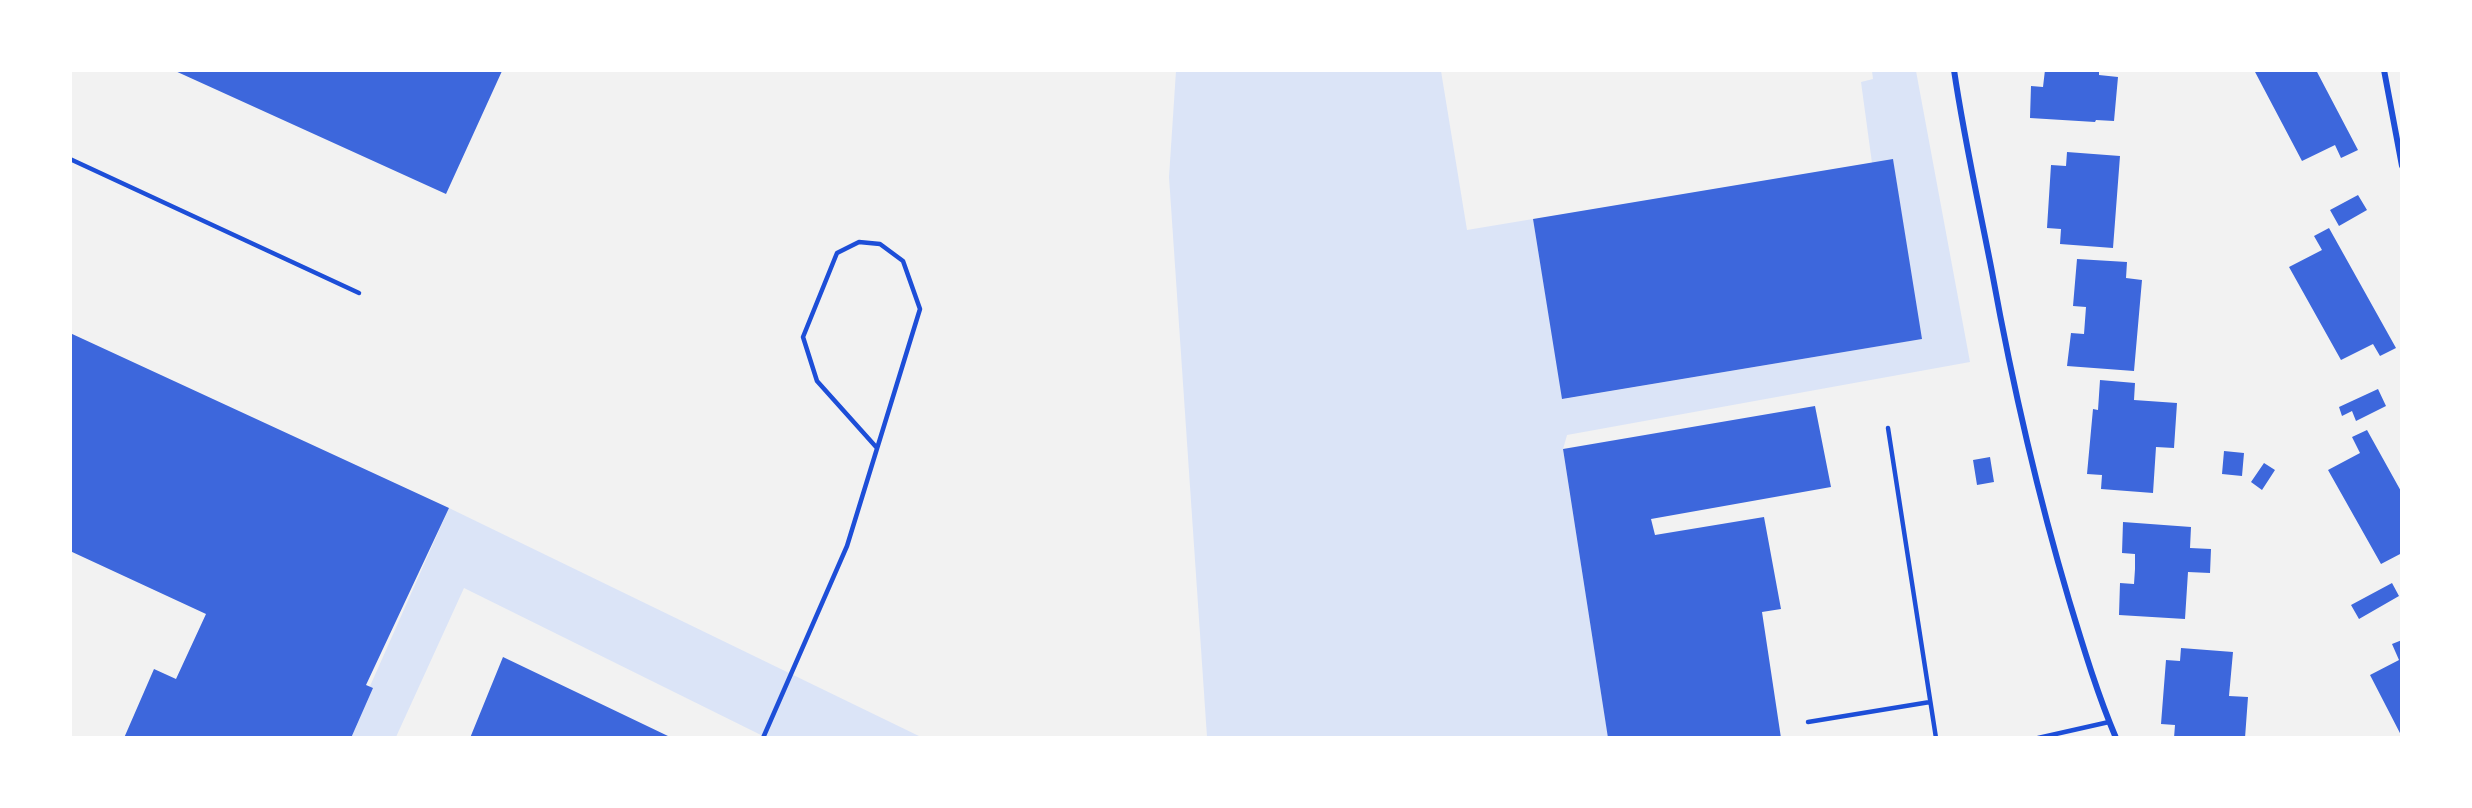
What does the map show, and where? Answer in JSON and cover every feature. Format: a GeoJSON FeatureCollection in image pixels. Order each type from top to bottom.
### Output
{"type":"FeatureCollection","features":[{"type":"Feature","properties":{"kind":"street"},"geometry":{"type":"LineString","coordinates":[[1954,70],[1962,128],[2010,369],[2034,472],[2076,624],[2116,738]]}},
{"type":"Feature","properties":{"kind":"street"},"geometry":{"type":"LineString","coordinates":[[2384,70],[2402,166]]}},
{"type":"Feature","properties":{"kind":"lane"},"geometry":{"type":"LineString","coordinates":[[70,159],[359,293]]}},
{"type":"Feature","properties":{"kind":"lane"},"geometry":{"type":"LineString","coordinates":[[763,738],[847,546],[920,309],[903,261],[880,243],[859,242],[837,253],[803,337],[817,381],[877,448]]}},
{"type":"Feature","properties":{"kind":"lane"},"geometry":{"type":"LineString","coordinates":[[1888,428],[1936,738]]}},
{"type":"Feature","properties":{"kind":"lane"},"geometry":{"type":"LineString","coordinates":[[1808,722],[1930,702]]}},
{"type":"Feature","properties":{"kind":"lane"},"geometry":{"type":"LineString","coordinates":[[2038,738],[2109,722]]}},
{"type":"Feature","properties":{"kind":"shaded area"},"geometry":{"type":"Polygon","coordinates":[[[1176,71],[1441,71],[1467,230],[1533,219],[1563,399],[1921,339],[1893,160],[1872,163],[1861,82],[1873,79],[1872,71],[1916,71],[1970,362],[1567,435],[1563,449],[1608,737],[1207,737],[1169,177],[1176,71]]]}},
{"type":"Feature","properties":{"kind":"shaded area"},"geometry":{"type":"Polygon","coordinates":[[[449,508],[921,737],[765,737],[464,588],[396,737],[347,738],[449,508]]]}},
{"type":"Feature","properties":{"kind":"building"},"geometry":{"type":"Polygon","coordinates":[[[173,70],[501,70],[502,71],[446,194],[173,70]]]}},
{"type":"Feature","properties":{"kind":"building"},"geometry":{"type":"Polygon","coordinates":[[[2045,70],[2099,70],[2099,75],[2118,77],[2114,121],[2030,118],[2031,86],[2043,87],[2045,70]]]}},
{"type":"Feature","properties":{"kind":"building"},"geometry":{"type":"Polygon","coordinates":[[[2254,70],[2316,70],[2358,150],[2341,158],[2335,145],[2302,161],[2254,70]]]}},
{"type":"Feature","properties":{"kind":"building"},"geometry":{"type":"Polygon","coordinates":[[[2067,152],[2120,156],[2113,248],[2060,244],[2061,229],[2047,228],[2051,165],[2066,166],[2067,152]]]}},
{"type":"Feature","properties":{"kind":"building"},"geometry":{"type":"Polygon","coordinates":[[[1893,159],[1922,339],[1562,399],[1533,219],[1893,159]]]}},
{"type":"Feature","properties":{"kind":"building"},"geometry":{"type":"Polygon","coordinates":[[[2358,195],[2367,210],[2339,226],[2330,210],[2358,195]]]}},
{"type":"Feature","properties":{"kind":"building"},"geometry":{"type":"Polygon","coordinates":[[[2329,228],[2396,348],[2380,356],[2373,344],[2341,360],[2289,267],[2322,250],[2314,236],[2329,228]]]}},
{"type":"Feature","properties":{"kind":"building"},"geometry":{"type":"Polygon","coordinates":[[[2077,259],[2127,262],[2126,278],[2142,280],[2134,371],[2067,366],[2071,333],[2084,334],[2086,307],[2073,306],[2077,259]]]}},
{"type":"Feature","properties":{"kind":"building"},"geometry":{"type":"Polygon","coordinates":[[[70,333],[449,508],[366,685],[373,688],[351,738],[124,738],[154,669],[176,679],[206,614],[70,551],[70,333]]]}},
{"type":"Feature","properties":{"kind":"building"},"geometry":{"type":"Polygon","coordinates":[[[2100,380],[2135,383],[2134,400],[2177,403],[2174,448],[2156,447],[2153,493],[2101,489],[2102,475],[2087,474],[2093,409],[2098,410],[2100,380]]]}},
{"type":"Feature","properties":{"kind":"building"},"geometry":{"type":"Polygon","coordinates":[[[2378,389],[2386,406],[2356,421],[2352,411],[2342,416],[2339,407],[2378,389]]]}},
{"type":"Feature","properties":{"kind":"building"},"geometry":{"type":"Polygon","coordinates":[[[1815,406],[1831,487],[1651,519],[1655,535],[1764,517],[1781,609],[1762,612],[1781,738],[1608,738],[1563,449],[1815,406]]]}},
{"type":"Feature","properties":{"kind":"building"},"geometry":{"type":"Polygon","coordinates":[[[2367,430],[2402,493],[2402,553],[2381,564],[2328,470],[2360,453],[2352,437],[2367,430]]]}},
{"type":"Feature","properties":{"kind":"building"},"geometry":{"type":"Polygon","coordinates":[[[2224,451],[2244,453],[2242,476],[2222,474],[2224,451]]]}},
{"type":"Feature","properties":{"kind":"building"},"geometry":{"type":"Polygon","coordinates":[[[1990,457],[1994,482],[1977,485],[1973,460],[1990,457]]]}},
{"type":"Feature","properties":{"kind":"building"},"geometry":{"type":"Polygon","coordinates":[[[2264,463],[2275,470],[2262,490],[2251,482],[2264,463]]]}},
{"type":"Feature","properties":{"kind":"building"},"geometry":{"type":"Polygon","coordinates":[[[2123,522],[2191,527],[2190,548],[2211,549],[2210,573],[2188,572],[2185,619],[2119,615],[2120,583],[2134,584],[2135,569],[2135,554],[2122,553],[2123,522]]]}},
{"type":"Feature","properties":{"kind":"building"},"geometry":{"type":"Polygon","coordinates":[[[2392,583],[2399,596],[2359,619],[2351,605],[2392,583]]]}},
{"type":"Feature","properties":{"kind":"building"},"geometry":{"type":"Polygon","coordinates":[[[2402,640],[2402,737],[2370,675],[2399,660],[2392,644],[2402,640]]]}},
{"type":"Feature","properties":{"kind":"building"},"geometry":{"type":"Polygon","coordinates":[[[2181,648],[2233,652],[2229,696],[2248,697],[2245,738],[2174,738],[2175,725],[2161,724],[2166,660],[2180,661],[2181,648]]]}},
{"type":"Feature","properties":{"kind":"building"},"geometry":{"type":"Polygon","coordinates":[[[503,657],[668,736],[667,738],[470,738],[503,657]]]}}]}
